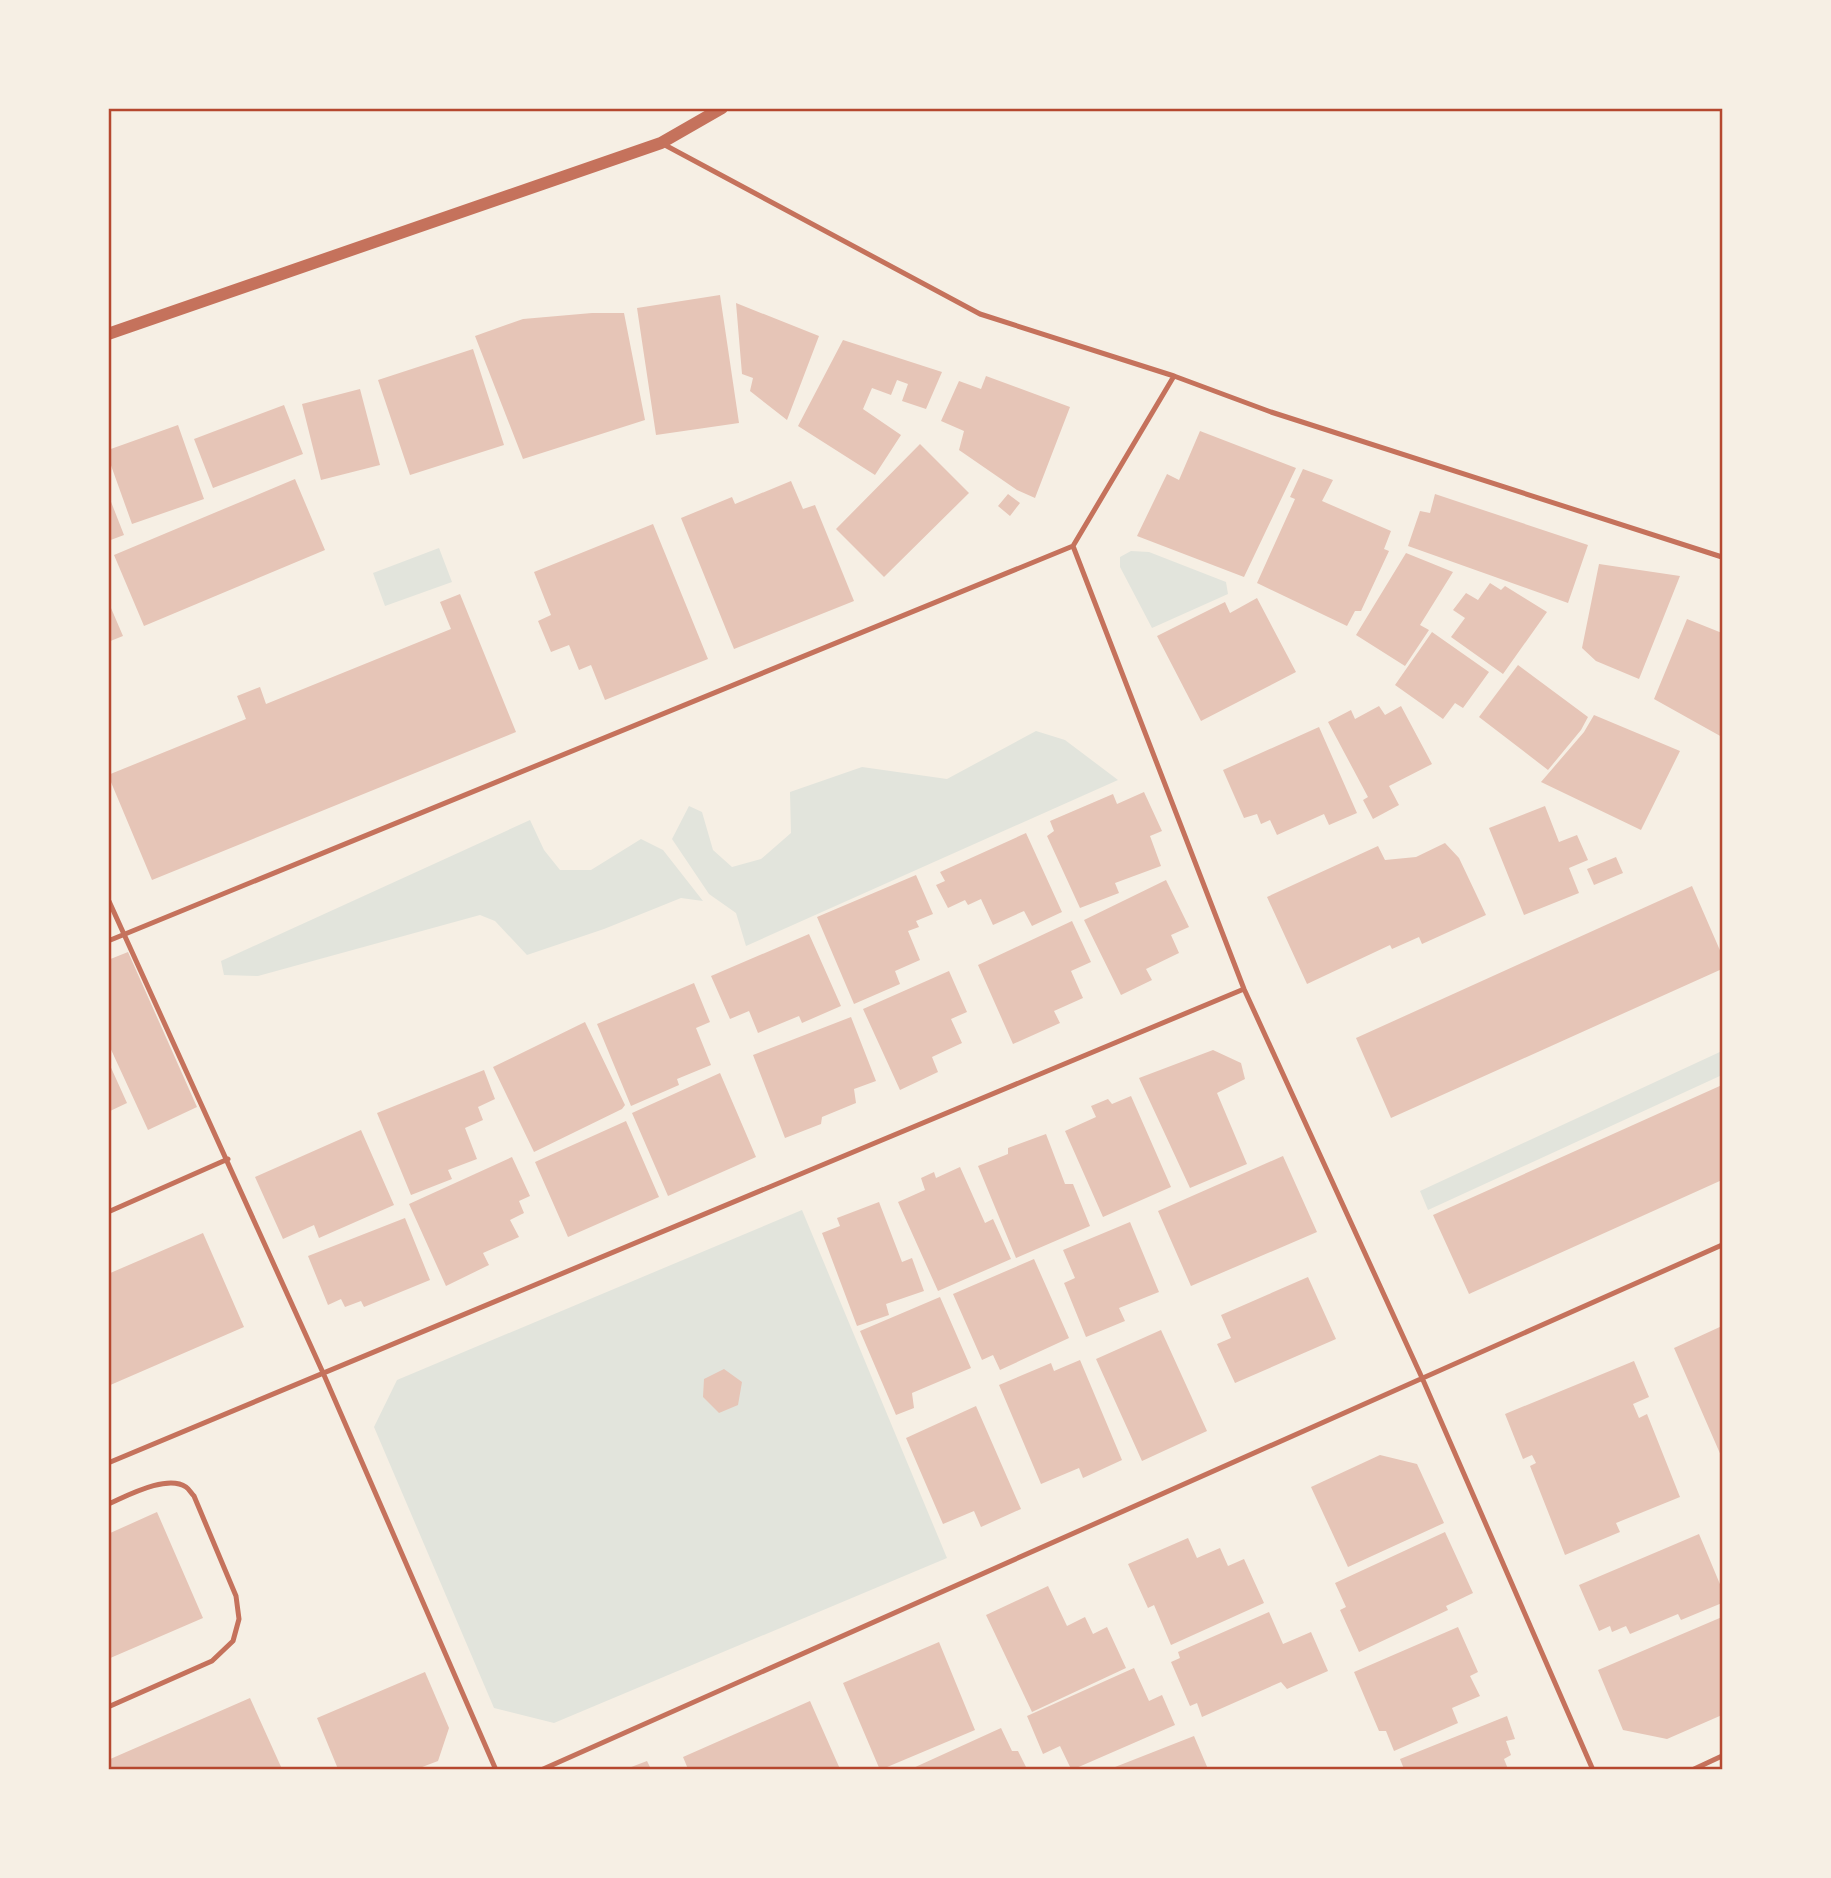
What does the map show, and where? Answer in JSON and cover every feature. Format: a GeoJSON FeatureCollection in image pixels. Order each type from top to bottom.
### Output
{"type":"FeatureCollection","features":[{"type":"Feature","properties":{"kind":"street"},"geometry":{"type":"LineString","coordinates":[[108,334],[661,143],[722,108]]}},
{"type":"Feature","properties":{"kind":"lane"},"geometry":{"type":"LineString","coordinates":[[661,143],[980,314],[1174,376],[1271,412],[1723,557]]}},
{"type":"Feature","properties":{"kind":"lane"},"geometry":{"type":"LineString","coordinates":[[108,941],[1073,546],[1174,376]]}},
{"type":"Feature","properties":{"kind":"lane"},"geometry":{"type":"LineString","coordinates":[[1073,546],[1244,989],[1423,1380],[1593,1769]]}},
{"type":"Feature","properties":{"kind":"lane"},"geometry":{"type":"LineString","coordinates":[[108,899],[228,1159],[496,1769]]}},
{"type":"Feature","properties":{"kind":"lane"},"geometry":{"type":"LineString","coordinates":[[108,1463],[1244,989]]}},
{"type":"Feature","properties":{"kind":"lane"},"geometry":{"type":"LineString","coordinates":[[108,1212],[228,1159]]}},
{"type":"Feature","properties":{"kind":"lane"},"geometry":{"type":"LineString","coordinates":[[541,1769],[1723,1245]]}},
{"type":"Feature","properties":{"kind":"lane"},"geometry":{"type":"LineString","coordinates":[[108,1504],[141,1489],[167,1482],[185,1486],[194,1496],[236,1597],[239,1619],[233,1641],[212,1661],[108,1707]]}},
{"type":"Feature","properties":{"kind":"lane"},"geometry":{"type":"LineString","coordinates":[[1692,1769],[1723,1756]]}},
{"type":"Feature","properties":{"kind":"shaded area"},"geometry":{"type":"Polygon","coordinates":[[[439,548],[452,582],[385,606],[373,573],[439,548]]]}},
{"type":"Feature","properties":{"kind":"shaded area"},"geometry":{"type":"Polygon","coordinates":[[[1131,551],[1149,552],[1226,582],[1228,594],[1152,628],[1120,567],[1120,557],[1131,551]]]}},
{"type":"Feature","properties":{"kind":"shaded area"},"geometry":{"type":"Polygon","coordinates":[[[1036,731],[1065,740],[1118,780],[746,946],[736,913],[709,894],[672,839],[689,806],[702,812],[713,850],[732,867],[761,859],[791,833],[790,792],[862,767],[947,779],[1036,731]]]}},
{"type":"Feature","properties":{"kind":"shaded area"},"geometry":{"type":"Polygon","coordinates":[[[530,820],[544,850],[560,870],[591,870],[641,839],[663,850],[703,901],[681,898],[604,929],[527,955],[495,921],[480,915],[258,976],[224,975],[221,961],[530,820]]]}},
{"type":"Feature","properties":{"kind":"shaded area"},"geometry":{"type":"Polygon","coordinates":[[[1722,1051],[1722,1075],[1428,1210],[1420,1191],[1722,1051]]]}},
{"type":"Feature","properties":{"kind":"shaded area"},"geometry":{"type":"Polygon","coordinates":[[[802,1210],[947,1558],[554,1723],[494,1708],[374,1427],[397,1380],[802,1210]]]}},
{"type":"Feature","properties":{"kind":"building"},"geometry":{"type":"Polygon","coordinates":[[[720,295],[739,423],[656,435],[637,308],[720,295]]]}},
{"type":"Feature","properties":{"kind":"building"},"geometry":{"type":"Polygon","coordinates":[[[736,303],[819,336],[787,420],[750,391],[753,378],[742,374],[736,303]]]}},
{"type":"Feature","properties":{"kind":"building"},"geometry":{"type":"Polygon","coordinates":[[[624,313],[645,420],[523,459],[475,336],[523,319],[624,313]]]}},
{"type":"Feature","properties":{"kind":"building"},"geometry":{"type":"Polygon","coordinates":[[[843,340],[942,372],[926,409],[902,401],[908,384],[897,380],[891,395],[872,388],[863,409],[901,435],[875,475],[798,426],[843,340]]]}},
{"type":"Feature","properties":{"kind":"building"},"geometry":{"type":"Polygon","coordinates":[[[473,349],[504,445],[410,475],[378,380],[473,349]]]}},
{"type":"Feature","properties":{"kind":"building"},"geometry":{"type":"Polygon","coordinates":[[[986,376],[1070,407],[1035,498],[1017,490],[959,450],[964,431],[941,421],[959,381],[981,389],[986,376]]]}},
{"type":"Feature","properties":{"kind":"building"},"geometry":{"type":"Polygon","coordinates":[[[360,389],[380,465],[321,480],[302,404],[360,389]]]}},
{"type":"Feature","properties":{"kind":"building"},"geometry":{"type":"Polygon","coordinates":[[[284,405],[303,454],[213,488],[194,439],[284,405]]]}},
{"type":"Feature","properties":{"kind":"building"},"geometry":{"type":"Polygon","coordinates":[[[178,425],[204,499],[132,524],[108,457],[108,450],[178,425]]]}},
{"type":"Feature","properties":{"kind":"building"},"geometry":{"type":"Polygon","coordinates":[[[1200,431],[1296,468],[1244,577],[1137,536],[1167,474],[1179,480],[1200,431]]]}},
{"type":"Feature","properties":{"kind":"building"},"geometry":{"type":"Polygon","coordinates":[[[920,444],[969,493],[884,577],[836,529],[920,444]]]}},
{"type":"Feature","properties":{"kind":"building"},"geometry":{"type":"Polygon","coordinates":[[[1303,469],[1333,480],[1322,501],[1391,531],[1384,549],[1389,551],[1361,611],[1355,611],[1347,626],[1257,583],[1295,499],[1290,497],[1303,469]]]}},
{"type":"Feature","properties":{"kind":"building"},"geometry":{"type":"Polygon","coordinates":[[[295,479],[325,550],[144,626],[114,555],[295,479]]]}},
{"type":"Feature","properties":{"kind":"building"},"geometry":{"type":"Polygon","coordinates":[[[791,481],[803,509],[815,505],[854,601],[734,649],[681,518],[732,497],[735,504],[791,481]]]}},
{"type":"Feature","properties":{"kind":"building"},"geometry":{"type":"Polygon","coordinates":[[[108,494],[124,535],[108,541],[108,494]]]}},
{"type":"Feature","properties":{"kind":"building"},"geometry":{"type":"Polygon","coordinates":[[[1008,494],[1020,503],[1010,516],[998,506],[1008,494]]]}},
{"type":"Feature","properties":{"kind":"building"},"geometry":{"type":"Polygon","coordinates":[[[1435,494],[1588,545],[1568,603],[1408,546],[1420,511],[1430,513],[1435,494]]]}},
{"type":"Feature","properties":{"kind":"building"},"geometry":{"type":"Polygon","coordinates":[[[653,524],[708,659],[605,700],[591,665],[579,670],[569,645],[551,652],[538,621],[551,615],[534,572],[653,524]]]}},
{"type":"Feature","properties":{"kind":"building"},"geometry":{"type":"Polygon","coordinates":[[[1406,553],[1453,572],[1420,625],[1429,630],[1405,666],[1356,635],[1406,553]]]}},
{"type":"Feature","properties":{"kind":"building"},"geometry":{"type":"Polygon","coordinates":[[[1599,564],[1680,576],[1639,679],[1596,661],[1582,648],[1599,564]]]}},
{"type":"Feature","properties":{"kind":"building"},"geometry":{"type":"Polygon","coordinates":[[[1490,583],[1501,590],[1505,586],[1547,612],[1503,674],[1451,637],[1465,618],[1453,610],[1466,593],[1478,600],[1490,583]]]}},
{"type":"Feature","properties":{"kind":"building"},"geometry":{"type":"Polygon","coordinates":[[[460,594],[516,732],[152,880],[108,775],[246,719],[237,696],[260,687],[266,704],[451,629],[440,602],[460,594]]]}},
{"type":"Feature","properties":{"kind":"building"},"geometry":{"type":"Polygon","coordinates":[[[1257,598],[1296,672],[1201,721],[1157,636],[1225,602],[1230,613],[1257,598]]]}},
{"type":"Feature","properties":{"kind":"building"},"geometry":{"type":"Polygon","coordinates":[[[108,601],[123,636],[108,642],[108,601]]]}},
{"type":"Feature","properties":{"kind":"building"},"geometry":{"type":"Polygon","coordinates":[[[1687,619],[1722,633],[1722,737],[1654,699],[1687,619]]]}},
{"type":"Feature","properties":{"kind":"building"},"geometry":{"type":"Polygon","coordinates":[[[1432,632],[1489,672],[1463,708],[1455,703],[1443,719],[1395,685],[1432,632]]]}},
{"type":"Feature","properties":{"kind":"building"},"geometry":{"type":"Polygon","coordinates":[[[1518,665],[1588,717],[1581,730],[1548,770],[1479,717],[1518,665]]]}},
{"type":"Feature","properties":{"kind":"building"},"geometry":{"type":"Polygon","coordinates":[[[1379,706],[1385,715],[1401,706],[1432,764],[1389,786],[1399,805],[1373,819],[1363,800],[1368,797],[1328,722],[1351,710],[1355,719],[1379,706]]]}},
{"type":"Feature","properties":{"kind":"building"},"geometry":{"type":"Polygon","coordinates":[[[1594,715],[1680,751],[1641,830],[1541,782],[1584,732],[1594,715]]]}},
{"type":"Feature","properties":{"kind":"building"},"geometry":{"type":"Polygon","coordinates":[[[1319,727],[1357,813],[1329,825],[1324,814],[1277,835],[1270,820],[1261,824],[1257,814],[1244,818],[1223,770],[1319,727]]]}},
{"type":"Feature","properties":{"kind":"building"},"geometry":{"type":"Polygon","coordinates":[[[1144,792],[1162,831],[1150,836],[1161,866],[1115,883],[1119,893],[1080,908],[1047,836],[1054,831],[1050,821],[1113,794],[1117,804],[1144,792]]]}},
{"type":"Feature","properties":{"kind":"building"},"geometry":{"type":"Polygon","coordinates":[[[1545,806],[1559,842],[1577,835],[1588,860],[1569,868],[1579,893],[1524,915],[1489,828],[1545,806]]]}},
{"type":"Feature","properties":{"kind":"building"},"geometry":{"type":"Polygon","coordinates":[[[1026,833],[1062,912],[1032,926],[1024,911],[993,925],[981,899],[968,905],[965,900],[948,908],[936,885],[945,881],[940,872],[1026,833]]]}},
{"type":"Feature","properties":{"kind":"building"},"geometry":{"type":"Polygon","coordinates":[[[1445,843],[1459,858],[1486,915],[1422,944],[1419,937],[1392,949],[1390,945],[1307,984],[1267,897],[1378,846],[1385,860],[1416,857],[1445,843]]]}},
{"type":"Feature","properties":{"kind":"building"},"geometry":{"type":"Polygon","coordinates":[[[1616,857],[1623,873],[1594,885],[1587,869],[1616,857]]]}},
{"type":"Feature","properties":{"kind":"building"},"geometry":{"type":"Polygon","coordinates":[[[916,875],[933,914],[916,921],[919,927],[908,931],[920,960],[895,971],[900,984],[854,1004],[817,917],[916,875]]]}},
{"type":"Feature","properties":{"kind":"building"},"geometry":{"type":"Polygon","coordinates":[[[1166,880],[1189,927],[1171,935],[1179,953],[1146,969],[1152,980],[1121,995],[1084,920],[1166,880]]]}},
{"type":"Feature","properties":{"kind":"building"},"geometry":{"type":"Polygon","coordinates":[[[1692,886],[1722,955],[1722,969],[1391,1118],[1356,1038],[1692,886]]]}},
{"type":"Feature","properties":{"kind":"building"},"geometry":{"type":"Polygon","coordinates":[[[1072,921],[1091,962],[1071,971],[1083,998],[1054,1011],[1060,1023],[1013,1044],[978,965],[1072,921]]]}},
{"type":"Feature","properties":{"kind":"building"},"geometry":{"type":"Polygon","coordinates":[[[809,934],[841,1006],[802,1023],[799,1016],[758,1033],[749,1011],[730,1019],[711,976],[809,934]]]}},
{"type":"Feature","properties":{"kind":"building"},"geometry":{"type":"Polygon","coordinates":[[[128,952],[197,1107],[148,1130],[108,1043],[108,960],[128,952]]]}},
{"type":"Feature","properties":{"kind":"building"},"geometry":{"type":"Polygon","coordinates":[[[949,971],[967,1012],[951,1019],[962,1043],[932,1057],[938,1072],[900,1090],[863,1009],[949,971]]]}},
{"type":"Feature","properties":{"kind":"building"},"geometry":{"type":"Polygon","coordinates":[[[694,983],[710,1022],[696,1028],[711,1065],[677,1079],[679,1085],[631,1106],[597,1024],[694,983]]]}},
{"type":"Feature","properties":{"kind":"building"},"geometry":{"type":"Polygon","coordinates":[[[851,1017],[876,1081],[854,1089],[856,1103],[822,1117],[821,1124],[785,1138],[753,1055],[851,1017]]]}},
{"type":"Feature","properties":{"kind":"building"},"geometry":{"type":"Polygon","coordinates":[[[585,1022],[625,1105],[622,1109],[534,1152],[493,1067],[585,1022]]]}},
{"type":"Feature","properties":{"kind":"building"},"geometry":{"type":"Polygon","coordinates":[[[1213,1050],[1241,1063],[1245,1079],[1217,1093],[1247,1164],[1190,1188],[1139,1078],[1213,1050]]]}},
{"type":"Feature","properties":{"kind":"building"},"geometry":{"type":"Polygon","coordinates":[[[108,1061],[127,1103],[108,1112],[108,1061]]]}},
{"type":"Feature","properties":{"kind":"building"},"geometry":{"type":"Polygon","coordinates":[[[484,1070],[495,1099],[478,1107],[483,1120],[465,1128],[477,1159],[448,1170],[452,1179],[411,1195],[377,1113],[484,1070]]]}},
{"type":"Feature","properties":{"kind":"building"},"geometry":{"type":"Polygon","coordinates":[[[720,1073],[756,1157],[668,1196],[632,1113],[720,1073]]]}},
{"type":"Feature","properties":{"kind":"building"},"geometry":{"type":"Polygon","coordinates":[[[1722,1085],[1722,1180],[1469,1294],[1433,1215],[1722,1085]]]}},
{"type":"Feature","properties":{"kind":"building"},"geometry":{"type":"Polygon","coordinates":[[[1131,1096],[1171,1187],[1103,1217],[1065,1131],[1096,1117],[1091,1106],[1108,1099],[1112,1104],[1131,1096]]]}},
{"type":"Feature","properties":{"kind":"building"},"geometry":{"type":"Polygon","coordinates":[[[626,1121],[659,1197],[568,1237],[535,1162],[626,1121]]]}},
{"type":"Feature","properties":{"kind":"building"},"geometry":{"type":"Polygon","coordinates":[[[361,1130],[394,1205],[319,1238],[314,1225],[283,1239],[255,1177],[361,1130]]]}},
{"type":"Feature","properties":{"kind":"building"},"geometry":{"type":"Polygon","coordinates":[[[1046,1134],[1065,1184],[1073,1184],[1090,1226],[1016,1258],[978,1166],[1008,1154],[1008,1148],[1046,1134]]]}},
{"type":"Feature","properties":{"kind":"building"},"geometry":{"type":"Polygon","coordinates":[[[1283,1156],[1317,1232],[1191,1286],[1158,1211],[1283,1156]]]}},
{"type":"Feature","properties":{"kind":"building"},"geometry":{"type":"Polygon","coordinates":[[[512,1157],[530,1196],[519,1201],[524,1213],[510,1220],[519,1237],[483,1253],[489,1265],[446,1286],[409,1204],[512,1157]]]}},
{"type":"Feature","properties":{"kind":"building"},"geometry":{"type":"Polygon","coordinates":[[[960,1167],[985,1223],[993,1219],[1011,1259],[938,1291],[898,1202],[925,1190],[921,1178],[934,1172],[936,1178],[960,1167]]]}},
{"type":"Feature","properties":{"kind":"building"},"geometry":{"type":"Polygon","coordinates":[[[879,1202],[902,1262],[912,1258],[924,1291],[886,1304],[889,1315],[857,1326],[822,1233],[840,1226],[837,1218],[879,1202]]]}},
{"type":"Feature","properties":{"kind":"building"},"geometry":{"type":"Polygon","coordinates":[[[405,1218],[430,1280],[364,1307],[361,1301],[345,1307],[341,1299],[328,1305],[308,1256],[405,1218]]]}},
{"type":"Feature","properties":{"kind":"building"},"geometry":{"type":"Polygon","coordinates":[[[1130,1222],[1159,1292],[1119,1308],[1125,1321],[1086,1337],[1064,1283],[1075,1278],[1063,1250],[1130,1222]]]}},
{"type":"Feature","properties":{"kind":"building"},"geometry":{"type":"Polygon","coordinates":[[[203,1233],[244,1327],[108,1386],[108,1274],[203,1233]]]}},
{"type":"Feature","properties":{"kind":"building"},"geometry":{"type":"Polygon","coordinates":[[[1034,1259],[1069,1338],[1000,1370],[993,1355],[982,1360],[953,1294],[1034,1259]]]}},
{"type":"Feature","properties":{"kind":"building"},"geometry":{"type":"Polygon","coordinates":[[[1308,1277],[1336,1339],[1235,1383],[1217,1344],[1231,1338],[1221,1315],[1308,1277]]]}},
{"type":"Feature","properties":{"kind":"building"},"geometry":{"type":"Polygon","coordinates":[[[940,1297],[971,1368],[912,1393],[914,1408],[896,1415],[860,1331],[940,1297]]]}},
{"type":"Feature","properties":{"kind":"building"},"geometry":{"type":"Polygon","coordinates":[[[1722,1326],[1722,1458],[1674,1348],[1722,1326]]]}},
{"type":"Feature","properties":{"kind":"building"},"geometry":{"type":"Polygon","coordinates":[[[1161,1330],[1207,1431],[1142,1461],[1096,1359],[1161,1330]]]}},
{"type":"Feature","properties":{"kind":"building"},"geometry":{"type":"Polygon","coordinates":[[[1080,1360],[1122,1460],[1083,1478],[1079,1468],[1041,1484],[999,1385],[1051,1363],[1054,1371],[1080,1360]]]}},
{"type":"Feature","properties":{"kind":"building"},"geometry":{"type":"Polygon","coordinates":[[[1634,1361],[1649,1397],[1633,1404],[1639,1418],[1647,1414],[1680,1497],[1616,1523],[1620,1532],[1565,1555],[1530,1466],[1536,1463],[1532,1455],[1523,1459],[1505,1414],[1634,1361]]]}},
{"type":"Feature","properties":{"kind":"building"},"geometry":{"type":"Polygon","coordinates":[[[724,1369],[742,1382],[738,1405],[719,1413],[703,1397],[704,1379],[724,1369]]]}},
{"type":"Feature","properties":{"kind":"building"},"geometry":{"type":"Polygon","coordinates":[[[976,1406],[1021,1509],[981,1527],[974,1511],[943,1524],[906,1438],[976,1406]]]}},
{"type":"Feature","properties":{"kind":"building"},"geometry":{"type":"Polygon","coordinates":[[[1380,1455],[1417,1464],[1444,1523],[1348,1567],[1311,1487],[1380,1455]]]}},
{"type":"Feature","properties":{"kind":"building"},"geometry":{"type":"Polygon","coordinates":[[[157,1512],[203,1618],[108,1659],[108,1534],[157,1512]]]}},
{"type":"Feature","properties":{"kind":"building"},"geometry":{"type":"Polygon","coordinates":[[[1445,1532],[1473,1593],[1446,1606],[1448,1610],[1359,1652],[1340,1610],[1346,1607],[1335,1583],[1445,1532]]]}},
{"type":"Feature","properties":{"kind":"building"},"geometry":{"type":"Polygon","coordinates":[[[1699,1534],[1722,1589],[1722,1603],[1681,1620],[1678,1614],[1630,1634],[1626,1626],[1612,1632],[1610,1626],[1599,1631],[1579,1585],[1699,1534]]]}},
{"type":"Feature","properties":{"kind":"building"},"geometry":{"type":"Polygon","coordinates":[[[1188,1538],[1197,1558],[1220,1548],[1228,1566],[1244,1559],[1264,1603],[1171,1645],[1154,1605],[1148,1608],[1128,1564],[1188,1538]]]}},
{"type":"Feature","properties":{"kind":"building"},"geometry":{"type":"Polygon","coordinates":[[[1048,1586],[1067,1626],[1085,1617],[1093,1634],[1107,1627],[1126,1668],[1032,1712],[986,1615],[1048,1586]]]}},
{"type":"Feature","properties":{"kind":"building"},"geometry":{"type":"Polygon","coordinates":[[[1269,1612],[1283,1644],[1311,1632],[1328,1671],[1287,1689],[1281,1682],[1202,1717],[1197,1703],[1190,1706],[1171,1662],[1180,1658],[1178,1652],[1269,1612]]]}},
{"type":"Feature","properties":{"kind":"building"},"geometry":{"type":"Polygon","coordinates":[[[1722,1617],[1722,1715],[1667,1739],[1623,1730],[1598,1670],[1722,1617]]]}},
{"type":"Feature","properties":{"kind":"building"},"geometry":{"type":"Polygon","coordinates":[[[1458,1627],[1478,1672],[1470,1676],[1480,1696],[1452,1708],[1458,1723],[1394,1751],[1386,1731],[1379,1731],[1354,1672],[1458,1627]]]}},
{"type":"Feature","properties":{"kind":"building"},"geometry":{"type":"Polygon","coordinates":[[[939,1642],[975,1730],[880,1770],[843,1683],[939,1642]]]}},
{"type":"Feature","properties":{"kind":"building"},"geometry":{"type":"Polygon","coordinates":[[[1134,1668],[1149,1701],[1162,1695],[1175,1725],[1074,1769],[1071,1769],[1060,1746],[1043,1754],[1027,1716],[1134,1668]]]}},
{"type":"Feature","properties":{"kind":"building"},"geometry":{"type":"Polygon","coordinates":[[[425,1672],[449,1728],[438,1761],[417,1769],[338,1769],[317,1718],[425,1672]]]}},
{"type":"Feature","properties":{"kind":"building"},"geometry":{"type":"Polygon","coordinates":[[[250,1698],[282,1769],[108,1769],[108,1760],[250,1698]]]}},
{"type":"Feature","properties":{"kind":"building"},"geometry":{"type":"Polygon","coordinates":[[[810,1701],[840,1769],[688,1769],[683,1757],[810,1701]]]}},
{"type":"Feature","properties":{"kind":"building"},"geometry":{"type":"Polygon","coordinates":[[[1507,1716],[1515,1739],[1506,1741],[1511,1755],[1504,1759],[1508,1769],[1404,1769],[1400,1759],[1507,1716]]]}},
{"type":"Feature","properties":{"kind":"building"},"geometry":{"type":"Polygon","coordinates":[[[1001,1728],[1012,1751],[1018,1751],[1027,1769],[911,1769],[1001,1728]]]}},
{"type":"Feature","properties":{"kind":"building"},"geometry":{"type":"Polygon","coordinates":[[[1194,1736],[1208,1769],[1110,1769],[1194,1736]]]}},
{"type":"Feature","properties":{"kind":"building"},"geometry":{"type":"Polygon","coordinates":[[[647,1761],[651,1769],[626,1769],[647,1761]]]}}]}
